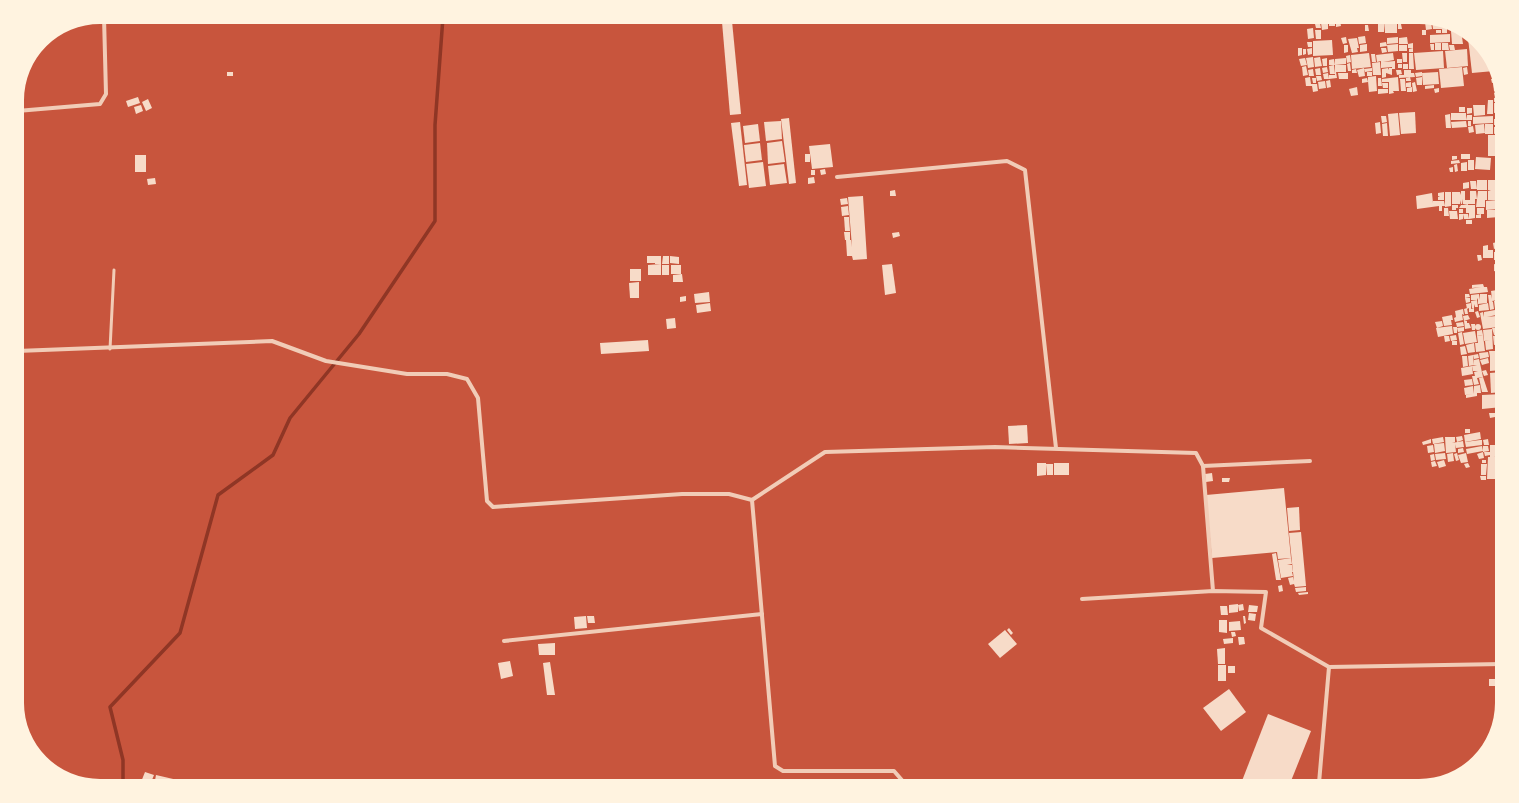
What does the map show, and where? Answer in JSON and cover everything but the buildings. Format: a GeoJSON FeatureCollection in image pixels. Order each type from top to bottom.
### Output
{"type":"FeatureCollection","features":[{"type":"Feature","properties":{"kind":"street"},"geometry":{"type":"LineString","coordinates":[[24,110],[100,104],[106,94],[104,24]]}},
{"type":"Feature","properties":{"kind":"street"},"geometry":{"type":"LineString","coordinates":[[837,177],[1007,161],[1025,170],[1056,448]]}},
{"type":"Feature","properties":{"kind":"street"},"geometry":{"type":"LineString","coordinates":[[24,351],[110,349],[272,341],[326,361],[407,374],[447,374],[466,378],[478,398],[487,501],[493,507],[682,494],[729,494],[752,500],[825,452],[995,447],[1196,453],[1203,466],[1213,591]]}},
{"type":"Feature","properties":{"kind":"street"},"geometry":{"type":"LineString","coordinates":[[1203,466],[1310,461]]}},
{"type":"Feature","properties":{"kind":"street"},"geometry":{"type":"LineString","coordinates":[[752,500],[775,766],[783,771],[894,771],[901,779]]}},
{"type":"Feature","properties":{"kind":"street"},"geometry":{"type":"LineString","coordinates":[[1082,599],[1213,591],[1266,592],[1261,628],[1329,667],[1495,664]]}},
{"type":"Feature","properties":{"kind":"street"},"geometry":{"type":"LineString","coordinates":[[504,641],[762,614]]}},
{"type":"Feature","properties":{"kind":"street"},"geometry":{"type":"LineString","coordinates":[[1319,779],[1329,667]]}},
{"type":"Feature","properties":{"kind":"lane"},"geometry":{"type":"LineString","coordinates":[[110,349],[114,270]]}},
{"type":"Feature","properties":{"kind":"waterway"},"geometry":{"type":"LineString","coordinates":[[123,779],[123,760],[110,707],[180,633],[218,495],[273,455],[290,418],[359,334],[435,221],[435,125],[442,24]]}}]}
